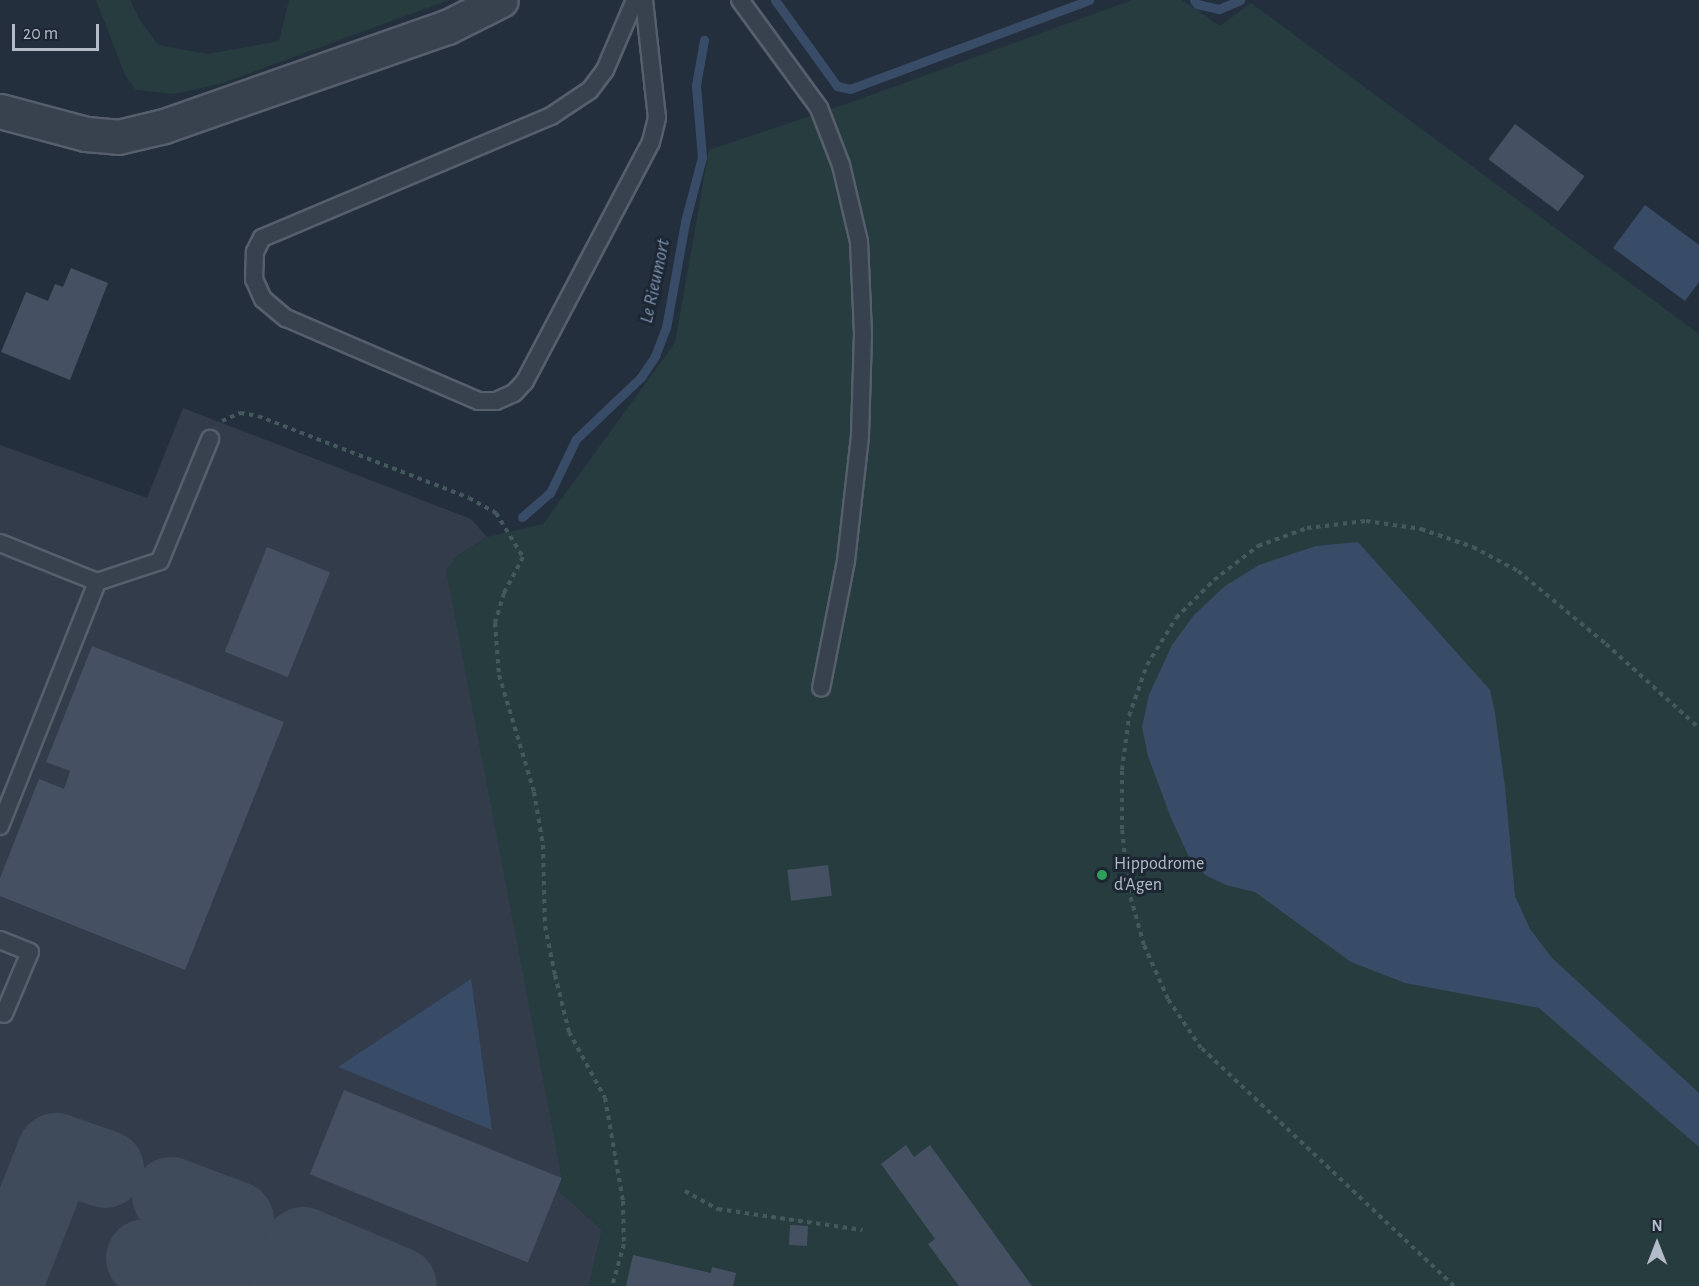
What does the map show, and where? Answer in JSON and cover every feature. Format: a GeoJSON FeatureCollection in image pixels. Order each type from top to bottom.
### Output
{"type":"FeatureCollection","features":[{"type":"Feature","properties":{"kind":"street"},"geometry":{"type":"LineString","coordinates":[[0,111],[86,134],[118,138],[164,126],[447,27],[501,0]]}},
{"type":"Feature","properties":{"kind":"lane"},"geometry":{"type":"LineString","coordinates":[[635,0],[605,70],[590,90],[551,116],[262,237],[255,252],[254,279],[263,299],[286,318],[479,401],[496,401],[514,393],[525,381],[651,142],[657,118],[644,0]]}},
{"type":"Feature","properties":{"kind":"lane"},"geometry":{"type":"LineString","coordinates":[[741,0],[819,108],[841,165],[859,242],[863,334],[860,436],[846,561],[821,688]]}},
{"type":"Feature","properties":{"kind":"lane"},"geometry":{"type":"LineString","coordinates":[[0,543],[97,582],[160,561],[210,439]]}},
{"type":"Feature","properties":{"kind":"lane"},"geometry":{"type":"LineString","coordinates":[[0,826],[97,582]]}},
{"type":"Feature","properties":{"kind":"lane"},"geometry":{"type":"LineString","coordinates":[[0,940],[30,952],[4,1014]]}},
{"type":"Feature","properties":{"kind":"path"},"geometry":{"type":"LineString","coordinates":[[210,439],[219,424],[228,417],[240,413],[258,416],[469,498],[496,513],[523,557],[496,614],[499,675],[534,792],[543,845],[545,926],[569,1032],[605,1098],[623,1200],[624,1244],[612,1286]]}},
{"type":"Feature","properties":{"kind":"path"},"geometry":{"type":"LineString","coordinates":[[1454,1286],[1201,1048],[1168,999],[1140,933],[1128,888],[1122,829],[1122,770],[1129,716],[1147,665],[1176,618],[1215,580],[1258,546],[1307,528],[1366,521],[1431,533],[1473,547],[1518,571],[1606,644],[1699,728]]}},
{"type":"Feature","properties":{"kind":"path"},"geometry":{"type":"LineString","coordinates":[[685,1191],[718,1209],[862,1230]]}},
{"type":"Feature","properties":{"kind":"shaded area"},"geometry":{"type":"Polygon","coordinates":[[[183,408],[471,519],[487,537],[457,556],[562,1179],[558,1190],[602,1230],[589,1286],[0,1286],[0,445],[147,498],[183,408]]]}},
{"type":"Feature","properties":{"kind":"green space"},"geometry":{"type":"Polygon","coordinates":[[[96,0],[130,0],[138,17],[158,45],[208,54],[279,41],[289,0],[449,0],[223,83],[174,94],[136,90],[125,75],[96,0]]]}},
{"type":"Feature","properties":{"kind":"green space","name":"Hippodrome d'Agen"},"geometry":{"type":"Polygon","coordinates":[[[1132,0],[1182,0],[1220,26],[1251,3],[1699,334],[1699,1286],[589,1286],[602,1230],[558,1190],[562,1179],[446,570],[457,556],[487,537],[543,524],[675,343],[709,150],[849,103],[1132,0]]]}},
{"type":"Feature","properties":{"kind":"water"},"geometry":{"type":"Polygon","coordinates":[[[1645,205],[1699,245],[1699,282],[1685,301],[1613,248],[1645,205]]]}},
{"type":"Feature","properties":{"kind":"water"},"geometry":{"type":"Polygon","coordinates":[[[1358,542],[1490,690],[1505,787],[1515,896],[1530,929],[1552,958],[1699,1093],[1699,1147],[1539,1008],[1405,983],[1351,962],[1255,892],[1226,885],[1205,875],[1188,855],[1171,818],[1148,756],[1142,727],[1149,695],[1172,645],[1194,615],[1225,586],[1259,565],[1316,546],[1358,542]]]}},
{"type":"Feature","properties":{"kind":"water"},"geometry":{"type":"Polygon","coordinates":[[[471,979],[492,1130],[338,1067],[471,979]]]}},
{"type":"Feature","properties":{"kind":"building"},"geometry":{"type":"Polygon","coordinates":[[[1515,124],[1584,176],[1558,211],[1489,159],[1515,124]]]}},
{"type":"Feature","properties":{"kind":"building"},"geometry":{"type":"Polygon","coordinates":[[[71,268],[108,283],[70,380],[1,352],[26,292],[48,301],[55,284],[63,287],[71,268]]]}},
{"type":"Feature","properties":{"kind":"building"},"geometry":{"type":"Polygon","coordinates":[[[267,547],[330,572],[288,677],[225,652],[267,547]]]}},
{"type":"Feature","properties":{"kind":"building"},"geometry":{"type":"Polygon","coordinates":[[[92,646],[284,722],[185,970],[0,896],[0,878],[39,779],[64,789],[70,771],[46,762],[92,646]]]}},
{"type":"Feature","properties":{"kind":"building"},"geometry":{"type":"Polygon","coordinates":[[[828,865],[832,896],[791,901],[787,870],[828,865]]]}},
{"type":"Feature","properties":{"kind":"building"},"geometry":{"type":"Polygon","coordinates":[[[344,1090],[562,1178],[528,1262],[310,1174],[344,1090]]]}},
{"type":"Feature","properties":{"kind":"building"},"geometry":{"type":"Polygon","coordinates":[[[906,1145],[914,1157],[930,1145],[1032,1286],[959,1286],[928,1244],[935,1239],[881,1164],[906,1145]]]}},
{"type":"Feature","properties":{"kind":"building"},"geometry":{"type":"Polygon","coordinates":[[[790,1225],[808,1226],[807,1246],[789,1245],[790,1225]]]}},
{"type":"Feature","properties":{"kind":"building"},"geometry":{"type":"Polygon","coordinates":[[[633,1255],[711,1273],[712,1267],[736,1273],[733,1286],[626,1286],[633,1255]]]}},
{"type":"Feature","properties":{"kind":"waterway"},"geometry":{"type":"LineString","coordinates":[[775,0],[837,86],[850,89],[1089,0]]}},
{"type":"Feature","properties":{"kind":"waterway"},"geometry":{"type":"LineString","coordinates":[[1194,0],[1197,4],[1219,9],[1240,0]]}},
{"type":"Feature","properties":{"kind":"waterway","name":"Le Rieumort"},"geometry":{"type":"LineString","coordinates":[[522,517],[550,493],[576,439],[641,377],[655,356],[666,328],[685,222],[702,157],[696,85],[704,40]]}},
{"type":"Feature","properties":{"kind":"taxiway"},"geometry":{"type":"LineString","coordinates":[[3,1286],[56,1152],[105,1169]]}},
{"type":"Feature","properties":{"kind":"taxiway"},"geometry":{"type":"LineString","coordinates":[[171,1196],[235,1220],[209,1286]]}},
{"type":"Feature","properties":{"kind":"taxiway"},"geometry":{"type":"LineString","coordinates":[[289,1286],[303,1246],[398,1286]]}},
{"type":"Feature","properties":{"kind":"taxiway"},"geometry":{"type":"LineString","coordinates":[[145,1258],[210,1285]]}},
{"type":"Feature","properties":{"kind":"place","name":"Hippodrome d'Agen"},"geometry":{"type":"Point","coordinates":[1102,875]}}]}
